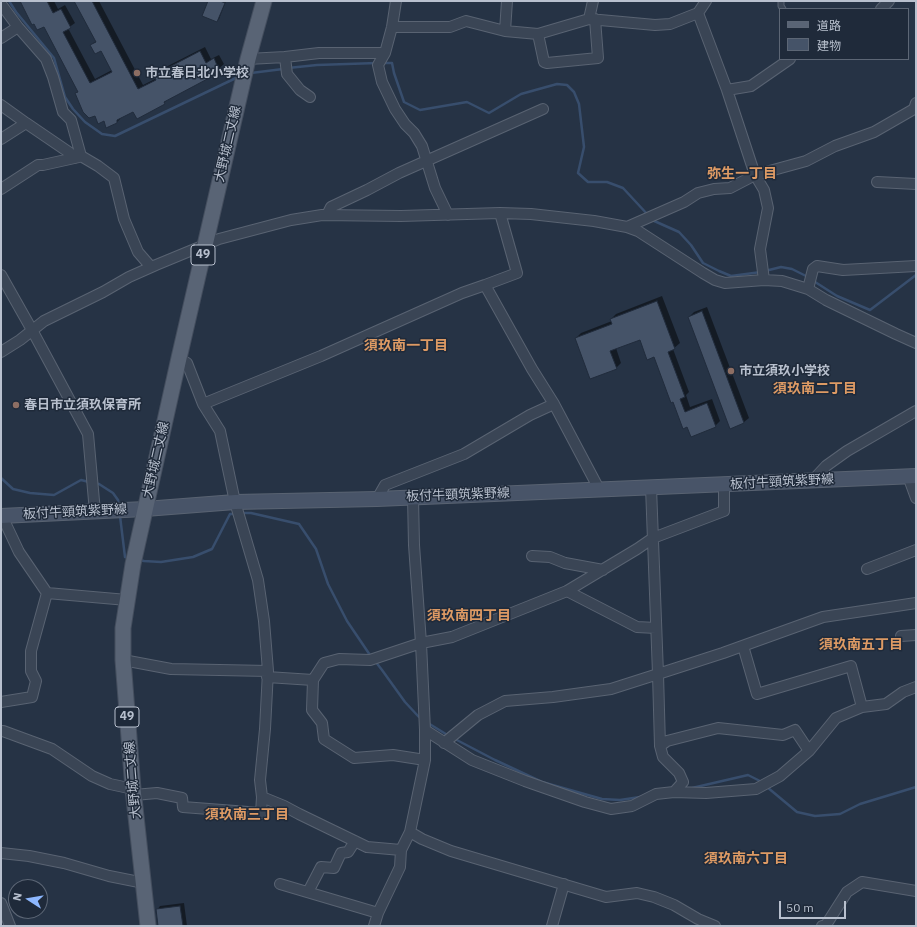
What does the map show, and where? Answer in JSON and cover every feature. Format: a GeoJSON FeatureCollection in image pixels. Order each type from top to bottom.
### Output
{"type":"FeatureCollection","features":[{"type":"Feature","properties":{"kind":"main road","name":"大野城二丈線"},"geometry":{"type":"LineString","coordinates":[[148,926],[133,792],[123,660],[123,628],[133,564],[145,509],[248,59],[264,1]]}},
{"type":"Feature","properties":{"kind":"main road","name":"板付牛頸筑紫野線"},"geometry":{"type":"LineString","coordinates":[[1,516],[95,512],[235,502],[376,499],[912,476]]}},
{"type":"Feature","properties":{"kind":"street"},"geometry":{"type":"LineString","coordinates":[[396,1],[392,27],[385,53],[378,65],[382,82],[395,109],[405,124],[414,133],[422,146],[435,188],[448,216]]}},
{"type":"Feature","properties":{"kind":"street"},"geometry":{"type":"LineString","coordinates":[[506,31],[507,1]]}},
{"type":"Feature","properties":{"kind":"street"},"geometry":{"type":"LineString","coordinates":[[538,34],[544,62],[547,64],[598,58],[592,19],[593,1]]}},
{"type":"Feature","properties":{"kind":"street"},"geometry":{"type":"LineString","coordinates":[[392,27],[450,27],[466,21],[506,31],[538,34],[592,19],[655,25],[670,24],[698,13],[706,1]]}},
{"type":"Feature","properties":{"kind":"street"},"geometry":{"type":"LineString","coordinates":[[1,4],[18,27],[46,59],[63,112],[71,120],[78,157]]}},
{"type":"Feature","properties":{"kind":"street"},"geometry":{"type":"LineString","coordinates":[[698,13],[727,90],[755,175],[764,190],[768,208],[760,249],[764,280]]}},
{"type":"Feature","properties":{"kind":"street"},"geometry":{"type":"LineString","coordinates":[[1,38],[18,27]]}},
{"type":"Feature","properties":{"kind":"street"},"geometry":{"type":"LineString","coordinates":[[248,59],[319,53],[385,53]]}},
{"type":"Feature","properties":{"kind":"street"},"geometry":{"type":"LineString","coordinates":[[285,57],[287,74],[300,90],[310,97]]}},
{"type":"Feature","properties":{"kind":"street"},"geometry":{"type":"LineString","coordinates":[[727,90],[751,86],[789,60]]}},
{"type":"Feature","properties":{"kind":"street"},"geometry":{"type":"LineString","coordinates":[[1,105],[70,152],[98,166],[114,178],[124,218],[138,252],[151,267]]}},
{"type":"Feature","properties":{"kind":"street"},"geometry":{"type":"LineString","coordinates":[[627,227],[684,202],[698,193],[714,189],[730,188],[755,175],[806,161],[835,146],[874,132],[915,108]]}},
{"type":"Feature","properties":{"kind":"street"},"geometry":{"type":"LineString","coordinates":[[327,215],[331,207],[400,173],[543,109]]}},
{"type":"Feature","properties":{"kind":"street"},"geometry":{"type":"LineString","coordinates":[[1,139],[26,123]]}},
{"type":"Feature","properties":{"kind":"street"},"geometry":{"type":"LineString","coordinates":[[1,189],[38,165],[78,157]]}},
{"type":"Feature","properties":{"kind":"street"},"geometry":{"type":"LineString","coordinates":[[877,182],[916,184]]}},
{"type":"Feature","properties":{"kind":"street"},"geometry":{"type":"LineString","coordinates":[[203,404],[321,356],[462,293],[517,272],[500,213]]}},
{"type":"Feature","properties":{"kind":"street"},"geometry":{"type":"LineString","coordinates":[[1,352],[20,340],[44,321],[104,292],[129,277],[218,239],[291,220],[327,215],[448,216],[500,213],[532,214],[594,221],[627,227],[638,231],[715,280],[725,283],[764,280],[782,281],[809,286],[826,300],[916,343]]}},
{"type":"Feature","properties":{"kind":"street"},"geometry":{"type":"LineString","coordinates":[[809,286],[813,269],[817,266],[843,270],[916,266]]}},
{"type":"Feature","properties":{"kind":"street"},"geometry":{"type":"LineString","coordinates":[[1,275],[88,434],[95,512]]}},
{"type":"Feature","properties":{"kind":"street"},"geometry":{"type":"LineString","coordinates":[[485,285],[532,369],[554,404],[599,489]]}},
{"type":"Feature","properties":{"kind":"street"},"geometry":{"type":"LineString","coordinates":[[2,728],[52,748],[92,776],[133,792],[157,793],[182,798],[183,807],[261,813],[262,797],[260,780],[268,674],[264,621],[258,580],[235,502],[220,431],[203,404],[187,363],[179,358]]}},
{"type":"Feature","properties":{"kind":"street"},"geometry":{"type":"LineString","coordinates":[[376,499],[385,485],[464,454],[530,415],[554,404]]}},
{"type":"Feature","properties":{"kind":"street"},"geometry":{"type":"LineString","coordinates":[[813,480],[826,466],[847,451],[916,411]]}},
{"type":"Feature","properties":{"kind":"street"},"geometry":{"type":"LineString","coordinates":[[912,476],[916,498]]}},
{"type":"Feature","properties":{"kind":"street"},"geometry":{"type":"LineString","coordinates":[[425,760],[393,754],[354,758],[324,739],[322,723],[312,710],[313,680],[324,663],[339,659],[370,660],[422,643],[452,637],[567,591],[653,538],[724,511],[724,485]]}},
{"type":"Feature","properties":{"kind":"street"},"geometry":{"type":"LineString","coordinates":[[651,487],[660,746],[663,757],[679,773],[683,782],[674,792]]}},
{"type":"Feature","properties":{"kind":"street"},"geometry":{"type":"LineString","coordinates":[[374,926],[378,913],[400,868],[401,850],[410,832],[425,760],[422,643],[414,546],[413,497]]}},
{"type":"Feature","properties":{"kind":"street"},"geometry":{"type":"LineString","coordinates":[[1,516],[19,552],[48,593],[127,600]]}},
{"type":"Feature","properties":{"kind":"street"},"geometry":{"type":"LineString","coordinates":[[867,569],[916,550]]}},
{"type":"Feature","properties":{"kind":"street"},"geometry":{"type":"LineString","coordinates":[[532,556],[550,557],[565,563],[603,570]]}},
{"type":"Feature","properties":{"kind":"street"},"geometry":{"type":"LineString","coordinates":[[567,591],[637,627],[656,628]]}},
{"type":"Feature","properties":{"kind":"street"},"geometry":{"type":"LineString","coordinates":[[1,702],[32,697],[36,681],[31,671],[31,651],[48,593]]}},
{"type":"Feature","properties":{"kind":"street"},"geometry":{"type":"LineString","coordinates":[[444,742],[478,715],[505,701],[553,697],[611,689],[743,646],[823,617],[916,604]]}},
{"type":"Feature","properties":{"kind":"street"},"geometry":{"type":"LineString","coordinates":[[901,636],[916,635]]}},
{"type":"Feature","properties":{"kind":"street"},"geometry":{"type":"LineString","coordinates":[[743,646],[757,694],[851,666],[862,707]]}},
{"type":"Feature","properties":{"kind":"street"},"geometry":{"type":"LineString","coordinates":[[123,660],[170,669],[268,674],[313,680]]}},
{"type":"Feature","properties":{"kind":"street"},"geometry":{"type":"LineString","coordinates":[[425,730],[472,760],[526,781],[611,809],[632,806],[656,794],[756,789],[780,776],[809,751],[836,718],[862,707],[886,704],[903,692],[916,687]]}},
{"type":"Feature","properties":{"kind":"street"},"geometry":{"type":"LineString","coordinates":[[660,746],[667,741],[718,728],[783,735],[795,730],[809,751]]}},
{"type":"Feature","properties":{"kind":"street"},"geometry":{"type":"LineString","coordinates":[[262,797],[284,806],[367,847],[401,850]]}},
{"type":"Feature","properties":{"kind":"street"},"geometry":{"type":"LineString","coordinates":[[410,832],[422,839],[451,851],[606,897],[636,893],[654,897],[674,905],[698,919],[715,926]]}},
{"type":"Feature","properties":{"kind":"street"},"geometry":{"type":"LineString","coordinates":[[308,892],[321,867],[334,868],[341,853],[348,852],[355,841]]}},
{"type":"Feature","properties":{"kind":"street"},"geometry":{"type":"LineString","coordinates":[[1,853],[29,856],[64,863],[109,876],[144,883]]}},
{"type":"Feature","properties":{"kind":"street"},"geometry":{"type":"LineString","coordinates":[[822,926],[826,925],[847,892],[862,882],[916,891]]}},
{"type":"Feature","properties":{"kind":"street"},"geometry":{"type":"LineString","coordinates":[[280,884],[378,913]]}},
{"type":"Feature","properties":{"kind":"street"},"geometry":{"type":"LineString","coordinates":[[552,926],[564,884]]}},
{"type":"Feature","properties":{"kind":"street"},"geometry":{"type":"LineString","coordinates":[[1,903],[10,926]]}},
{"type":"Feature","properties":{"kind":"building"},"geometry":{"type":"Polygon","coordinates":[[[20,1],[47,1],[53,13],[61,9],[71,28],[63,32],[90,83],[112,72],[101,51],[95,54],[90,45],[96,42],[74,1],[92,1],[138,89],[156,80],[154,75],[200,51],[206,63],[214,58],[219,70],[212,74],[213,76],[164,102],[165,104],[137,119],[133,112],[117,120],[117,123],[106,128],[104,121],[98,124],[95,116],[89,118],[83,112],[75,93],[78,92],[44,27],[37,30],[34,24],[32,25],[20,1]]]}},
{"type":"Feature","properties":{"kind":"building"},"geometry":{"type":"Polygon","coordinates":[[[208,1],[220,1],[225,3],[217,22],[202,16],[208,1]]]}},
{"type":"Feature","properties":{"kind":"building"},"geometry":{"type":"Polygon","coordinates":[[[657,301],[675,349],[668,352],[685,397],[680,399],[685,412],[707,403],[716,427],[691,437],[687,427],[683,429],[673,402],[671,403],[654,357],[647,360],[640,340],[610,351],[617,369],[590,379],[575,338],[612,324],[610,319],[657,301]]]}},
{"type":"Feature","properties":{"kind":"building"},"geometry":{"type":"Polygon","coordinates":[[[702,311],[744,423],[730,429],[688,317],[702,311]]]}},
{"type":"Feature","properties":{"kind":"building"},"geometry":{"type":"Polygon","coordinates":[[[180,906],[183,926],[158,926],[156,909],[180,906]]]}},
{"type":"Feature","properties":{"kind":"waterway"},"geometry":{"type":"LineString","coordinates":[[9,1],[16,12],[54,58],[65,97],[73,109],[85,122],[102,134],[115,136],[238,77]]}},
{"type":"Feature","properties":{"kind":"waterway"},"geometry":{"type":"LineString","coordinates":[[288,68],[317,65],[377,63]]}},
{"type":"Feature","properties":{"kind":"waterway"},"geometry":{"type":"LineString","coordinates":[[382,63],[392,63],[404,102],[420,110],[467,102],[489,113],[521,94],[557,84],[567,85],[574,92],[579,104],[584,147],[578,173],[588,182],[607,182],[623,188],[648,215]]}},
{"type":"Feature","properties":{"kind":"waterway"},"geometry":{"type":"LineString","coordinates":[[251,73],[283,69]]}},
{"type":"Feature","properties":{"kind":"waterway"},"geometry":{"type":"LineString","coordinates":[[652,220],[679,232],[691,245],[703,263],[719,271],[731,276],[761,272]]}},
{"type":"Feature","properties":{"kind":"waterway"},"geometry":{"type":"LineString","coordinates":[[765,271],[781,267],[792,269],[808,277]]}},
{"type":"Feature","properties":{"kind":"waterway"},"geometry":{"type":"LineString","coordinates":[[812,280],[837,296],[870,310],[916,275]]}},
{"type":"Feature","properties":{"kind":"waterway"},"geometry":{"type":"LineString","coordinates":[[1,478],[13,489],[30,493],[54,495],[81,480],[89,482]]}},
{"type":"Feature","properties":{"kind":"waterway"},"geometry":{"type":"LineString","coordinates":[[94,483],[99,484],[113,493],[118,500],[119,507]]}},
{"type":"Feature","properties":{"kind":"waterway"},"geometry":{"type":"LineString","coordinates":[[242,513],[251,513],[299,524],[316,549],[328,584],[347,621],[372,658]]}},
{"type":"Feature","properties":{"kind":"waterway"},"geometry":{"type":"LineString","coordinates":[[140,560],[161,562],[193,557],[212,549],[230,514],[235,514]]}},
{"type":"Feature","properties":{"kind":"waterway"},"geometry":{"type":"LineString","coordinates":[[120,516],[125,557],[129,558]]}},
{"type":"Feature","properties":{"kind":"waterway"},"geometry":{"type":"LineString","coordinates":[[375,661],[405,702],[422,719]]}},
{"type":"Feature","properties":{"kind":"waterway"},"geometry":{"type":"LineString","coordinates":[[428,723],[449,736]]}},
{"type":"Feature","properties":{"kind":"waterway"},"geometry":{"type":"LineString","coordinates":[[453,738],[542,782],[602,799],[620,800],[640,797]]}},
{"type":"Feature","properties":{"kind":"waterway"},"geometry":{"type":"LineString","coordinates":[[692,788],[748,775],[761,782]]}},
{"type":"Feature","properties":{"kind":"waterway"},"geometry":{"type":"LineString","coordinates":[[767,787],[797,812],[815,816],[840,814],[860,804],[916,787]]}},
{"type":"Feature","properties":{"kind":"place","name":"市立春日北小学校"},"geometry":{"type":"Point","coordinates":[137,73]}},
{"type":"Feature","properties":{"kind":"place","name":"市立須玖小学校"},"geometry":{"type":"Point","coordinates":[731,371]}},
{"type":"Feature","properties":{"kind":"place","name":"春日市立須玖保育所"},"geometry":{"type":"Point","coordinates":[16,405]}},
{"type":"Feature","properties":{"kind":"district","name":"弥生一丁目"},"geometry":{"type":"Point","coordinates":[742,174]}},
{"type":"Feature","properties":{"kind":"district","name":"須玖南一丁目"},"geometry":{"type":"Point","coordinates":[406,346]}},
{"type":"Feature","properties":{"kind":"district","name":"須玖南二丁目"},"geometry":{"type":"Point","coordinates":[815,389]}},
{"type":"Feature","properties":{"kind":"district","name":"須玖南四丁目"},"geometry":{"type":"Point","coordinates":[469,616]}},
{"type":"Feature","properties":{"kind":"district","name":"須玖南五丁目"},"geometry":{"type":"Point","coordinates":[861,645]}},
{"type":"Feature","properties":{"kind":"district","name":"須玖南三丁目"},"geometry":{"type":"Point","coordinates":[247,815]}},
{"type":"Feature","properties":{"kind":"district","name":"須玖南六丁目"},"geometry":{"type":"Point","coordinates":[746,859]}}]}
